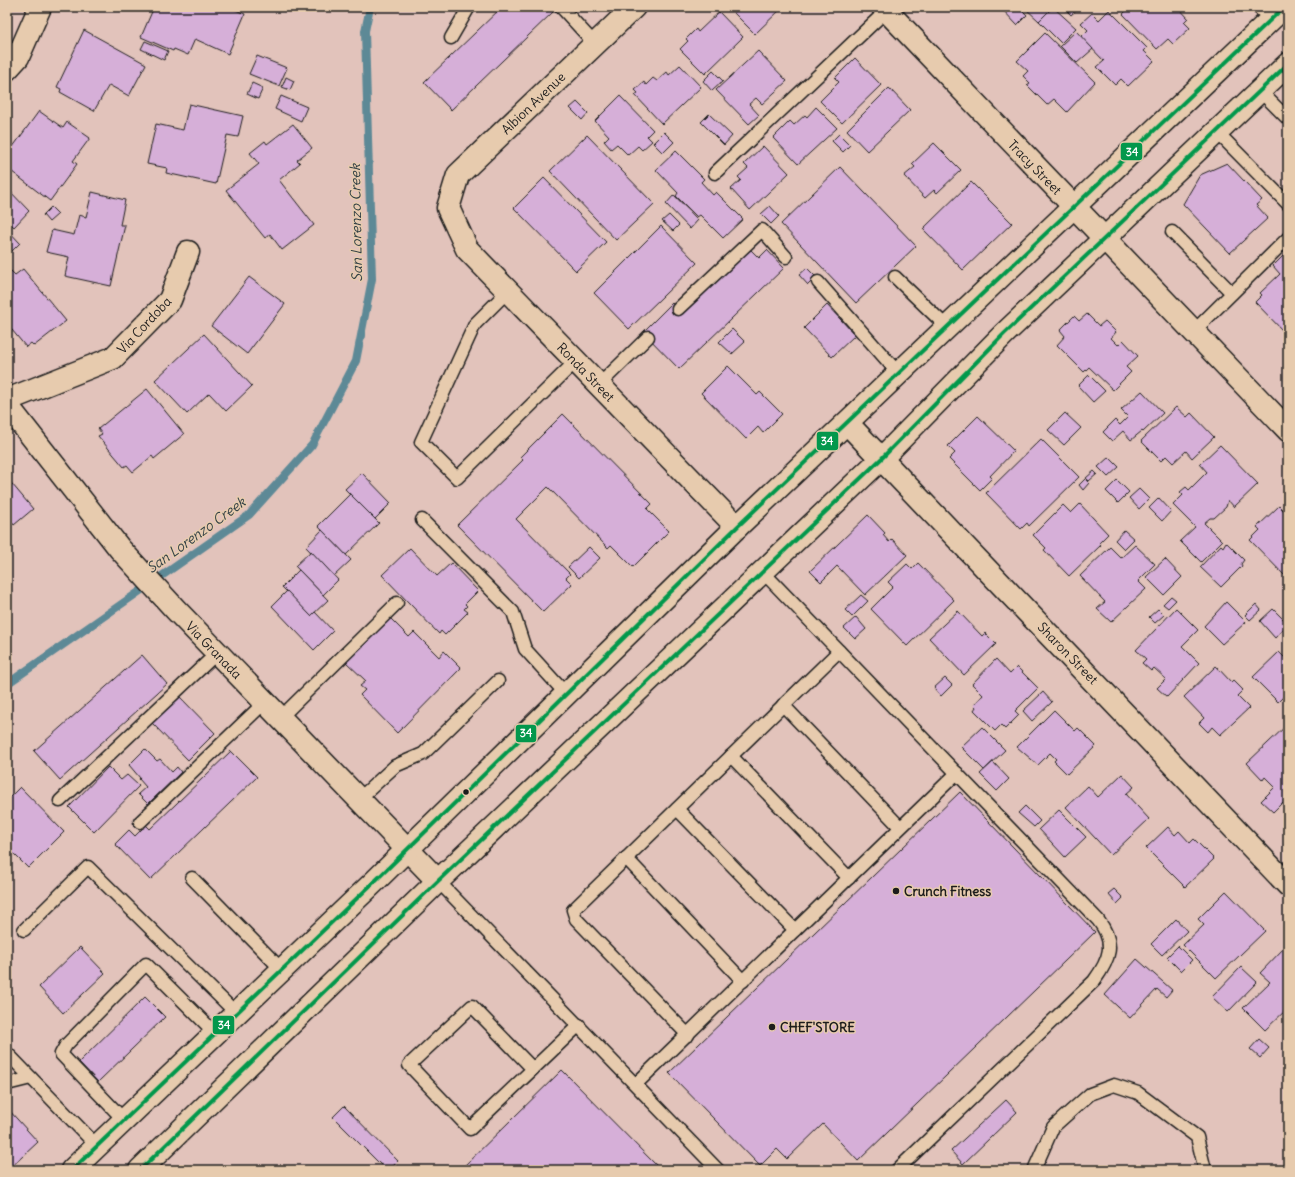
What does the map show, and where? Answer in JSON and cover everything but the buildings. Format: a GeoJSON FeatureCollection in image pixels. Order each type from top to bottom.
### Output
{"type":"FeatureCollection","features":[{"type":"Feature","properties":{"kind":"main road"},"geometry":{"type":"LineString","coordinates":[[7,70],[18,57],[40,7]]}},
{"type":"Feature","properties":{"kind":"main road","name":"Albion Avenue"},"geometry":{"type":"LineString","coordinates":[[448,208],[458,175],[634,7]]}},
{"type":"Feature","properties":{"kind":"main road","name":"Tracy Street"},"geometry":{"type":"LineString","coordinates":[[884,9],[1288,430]]}},
{"type":"Feature","properties":{"kind":"main road"},"geometry":{"type":"LineString","coordinates":[[72,1170],[407,850],[737,527],[948,328],[1271,11]]}},
{"type":"Feature","properties":{"kind":"main road"},"geometry":{"type":"LineString","coordinates":[[140,1170],[438,881],[882,458],[1004,334],[1288,64]]}},
{"type":"Feature","properties":{"kind":"main road","name":"Ronda Street"},"geometry":{"type":"LineString","coordinates":[[448,208],[467,248],[737,527]]}},
{"type":"Feature","properties":{"kind":"main road","name":"Via Cordoba"},"geometry":{"type":"LineString","coordinates":[[7,400],[113,358],[170,300],[188,252]]}},
{"type":"Feature","properties":{"kind":"main road","name":"Via Granada"},"geometry":{"type":"LineString","coordinates":[[7,405],[120,549],[176,610],[438,881]]}},
{"type":"Feature","properties":{"kind":"main road","name":"Sharon Street"},"geometry":{"type":"LineString","coordinates":[[847,423],[1288,885]]}},
{"type":"Feature","properties":{"kind":"lane"},"geometry":{"type":"LineString","coordinates":[[451,38],[469,7]]}},
{"type":"Feature","properties":{"kind":"lane"},"geometry":{"type":"LineString","coordinates":[[561,7],[595,44]]}},
{"type":"Feature","properties":{"kind":"lane"},"geometry":{"type":"LineString","coordinates":[[715,173],[884,9]]}},
{"type":"Feature","properties":{"kind":"lane"},"geometry":{"type":"LineString","coordinates":[[1260,91],[1288,119]]}},
{"type":"Feature","properties":{"kind":"lane"},"geometry":{"type":"LineString","coordinates":[[1217,132],[1288,204]]}},
{"type":"Feature","properties":{"kind":"lane"},"geometry":{"type":"LineString","coordinates":[[678,309],[762,230],[786,257]]}},
{"type":"Feature","properties":{"kind":"lane"},"geometry":{"type":"LineString","coordinates":[[1172,232],[1232,293]]}},
{"type":"Feature","properties":{"kind":"lane"},"geometry":{"type":"LineString","coordinates":[[1193,332],[1288,238]]}},
{"type":"Feature","properties":{"kind":"lane"},"geometry":{"type":"LineString","coordinates":[[895,277],[948,328]]}},
{"type":"Feature","properties":{"kind":"lane"},"geometry":{"type":"LineString","coordinates":[[818,282],[899,374]]}},
{"type":"Feature","properties":{"kind":"lane"},"geometry":{"type":"LineString","coordinates":[[508,291],[475,324],[421,442],[457,478],[576,361]]}},
{"type":"Feature","properties":{"kind":"lane"},"geometry":{"type":"LineString","coordinates":[[599,385],[648,337]]}},
{"type":"Feature","properties":{"kind":"lane"},"geometry":{"type":"LineString","coordinates":[[422,520],[514,612],[525,649],[566,694]]}},
{"type":"Feature","properties":{"kind":"lane"},"geometry":{"type":"LineString","coordinates":[[762,572],[1098,920],[1107,933],[1110,947],[1104,966],[1094,981],[897,1170]]}},
{"type":"Feature","properties":{"kind":"lane"},"geometry":{"type":"LineString","coordinates":[[280,718],[397,603]]}},
{"type":"Feature","properties":{"kind":"lane"},"geometry":{"type":"LineString","coordinates":[[688,1034],[576,919],[573,910],[839,651]]}},
{"type":"Feature","properties":{"kind":"lane"},"geometry":{"type":"LineString","coordinates":[[60,801],[217,652]]}},
{"type":"Feature","properties":{"kind":"lane"},"geometry":{"type":"LineString","coordinates":[[359,799],[395,766],[423,754],[498,681]]}},
{"type":"Feature","properties":{"kind":"lane"},"geometry":{"type":"LineString","coordinates":[[140,822],[265,702]]}},
{"type":"Feature","properties":{"kind":"lane"},"geometry":{"type":"LineString","coordinates":[[783,705],[900,828]]}},
{"type":"Feature","properties":{"kind":"lane"},"geometry":{"type":"LineString","coordinates":[[731,756],[849,878]]}},
{"type":"Feature","properties":{"kind":"lane"},"geometry":{"type":"LineString","coordinates":[[636,1084],[957,773]]}},
{"type":"Feature","properties":{"kind":"lane"},"geometry":{"type":"LineString","coordinates":[[677,809],[795,930]]}},
{"type":"Feature","properties":{"kind":"lane"},"geometry":{"type":"LineString","coordinates":[[626,858],[743,981]]}},
{"type":"Feature","properties":{"kind":"lane"},"geometry":{"type":"LineString","coordinates":[[24,930],[88,867],[236,1014]]}},
{"type":"Feature","properties":{"kind":"lane"},"geometry":{"type":"LineString","coordinates":[[192,878],[282,970]]}},
{"type":"Feature","properties":{"kind":"lane"},"geometry":{"type":"LineString","coordinates":[[438,881],[718,1170]]}},
{"type":"Feature","properties":{"kind":"lane"},"geometry":{"type":"LineString","coordinates":[[124,1120],[61,1054],[66,1045],[146,964],[216,1033]]}},
{"type":"Feature","properties":{"kind":"lane"},"geometry":{"type":"LineString","coordinates":[[533,1069],[472,1006],[409,1065],[470,1129],[533,1069],[579,1025]]}},
{"type":"Feature","properties":{"kind":"lane"},"geometry":{"type":"LineString","coordinates":[[7,1053],[96,1146]]}},
{"type":"Feature","properties":{"kind":"lane"},"geometry":{"type":"LineString","coordinates":[[7,1084],[31,1078]]}},
{"type":"Feature","properties":{"kind":"lane"},"geometry":{"type":"LineString","coordinates":[[1034,1170],[1053,1127],[1090,1094],[1114,1085],[1138,1093],[1197,1137],[1204,1170]]}},
{"type":"Feature","properties":{"kind":"waterway","name":"San Lorenzo Creek"},"geometry":{"type":"LineString","coordinates":[[7,684],[249,515],[312,445],[356,361],[372,279],[365,31],[370,7]]}},
{"type":"Feature","properties":{"kind":"transit line","name":"34"},"geometry":{"type":"LineString","coordinates":[[72,1170],[374,882],[737,527],[1284,7]]}},
{"type":"Feature","properties":{"kind":"transit line","name":"34"},"geometry":{"type":"LineString","coordinates":[[140,1170],[438,881],[882,458],[1004,334],[1288,64]]}},
{"type":"Feature","properties":{"kind":"place","name":"Crunch Fitness"},"geometry":{"type":"Point","coordinates":[896,891]}},
{"type":"Feature","properties":{"kind":"place","name":"CHEF'STORE"},"geometry":{"type":"Point","coordinates":[772,1027]}}]}
